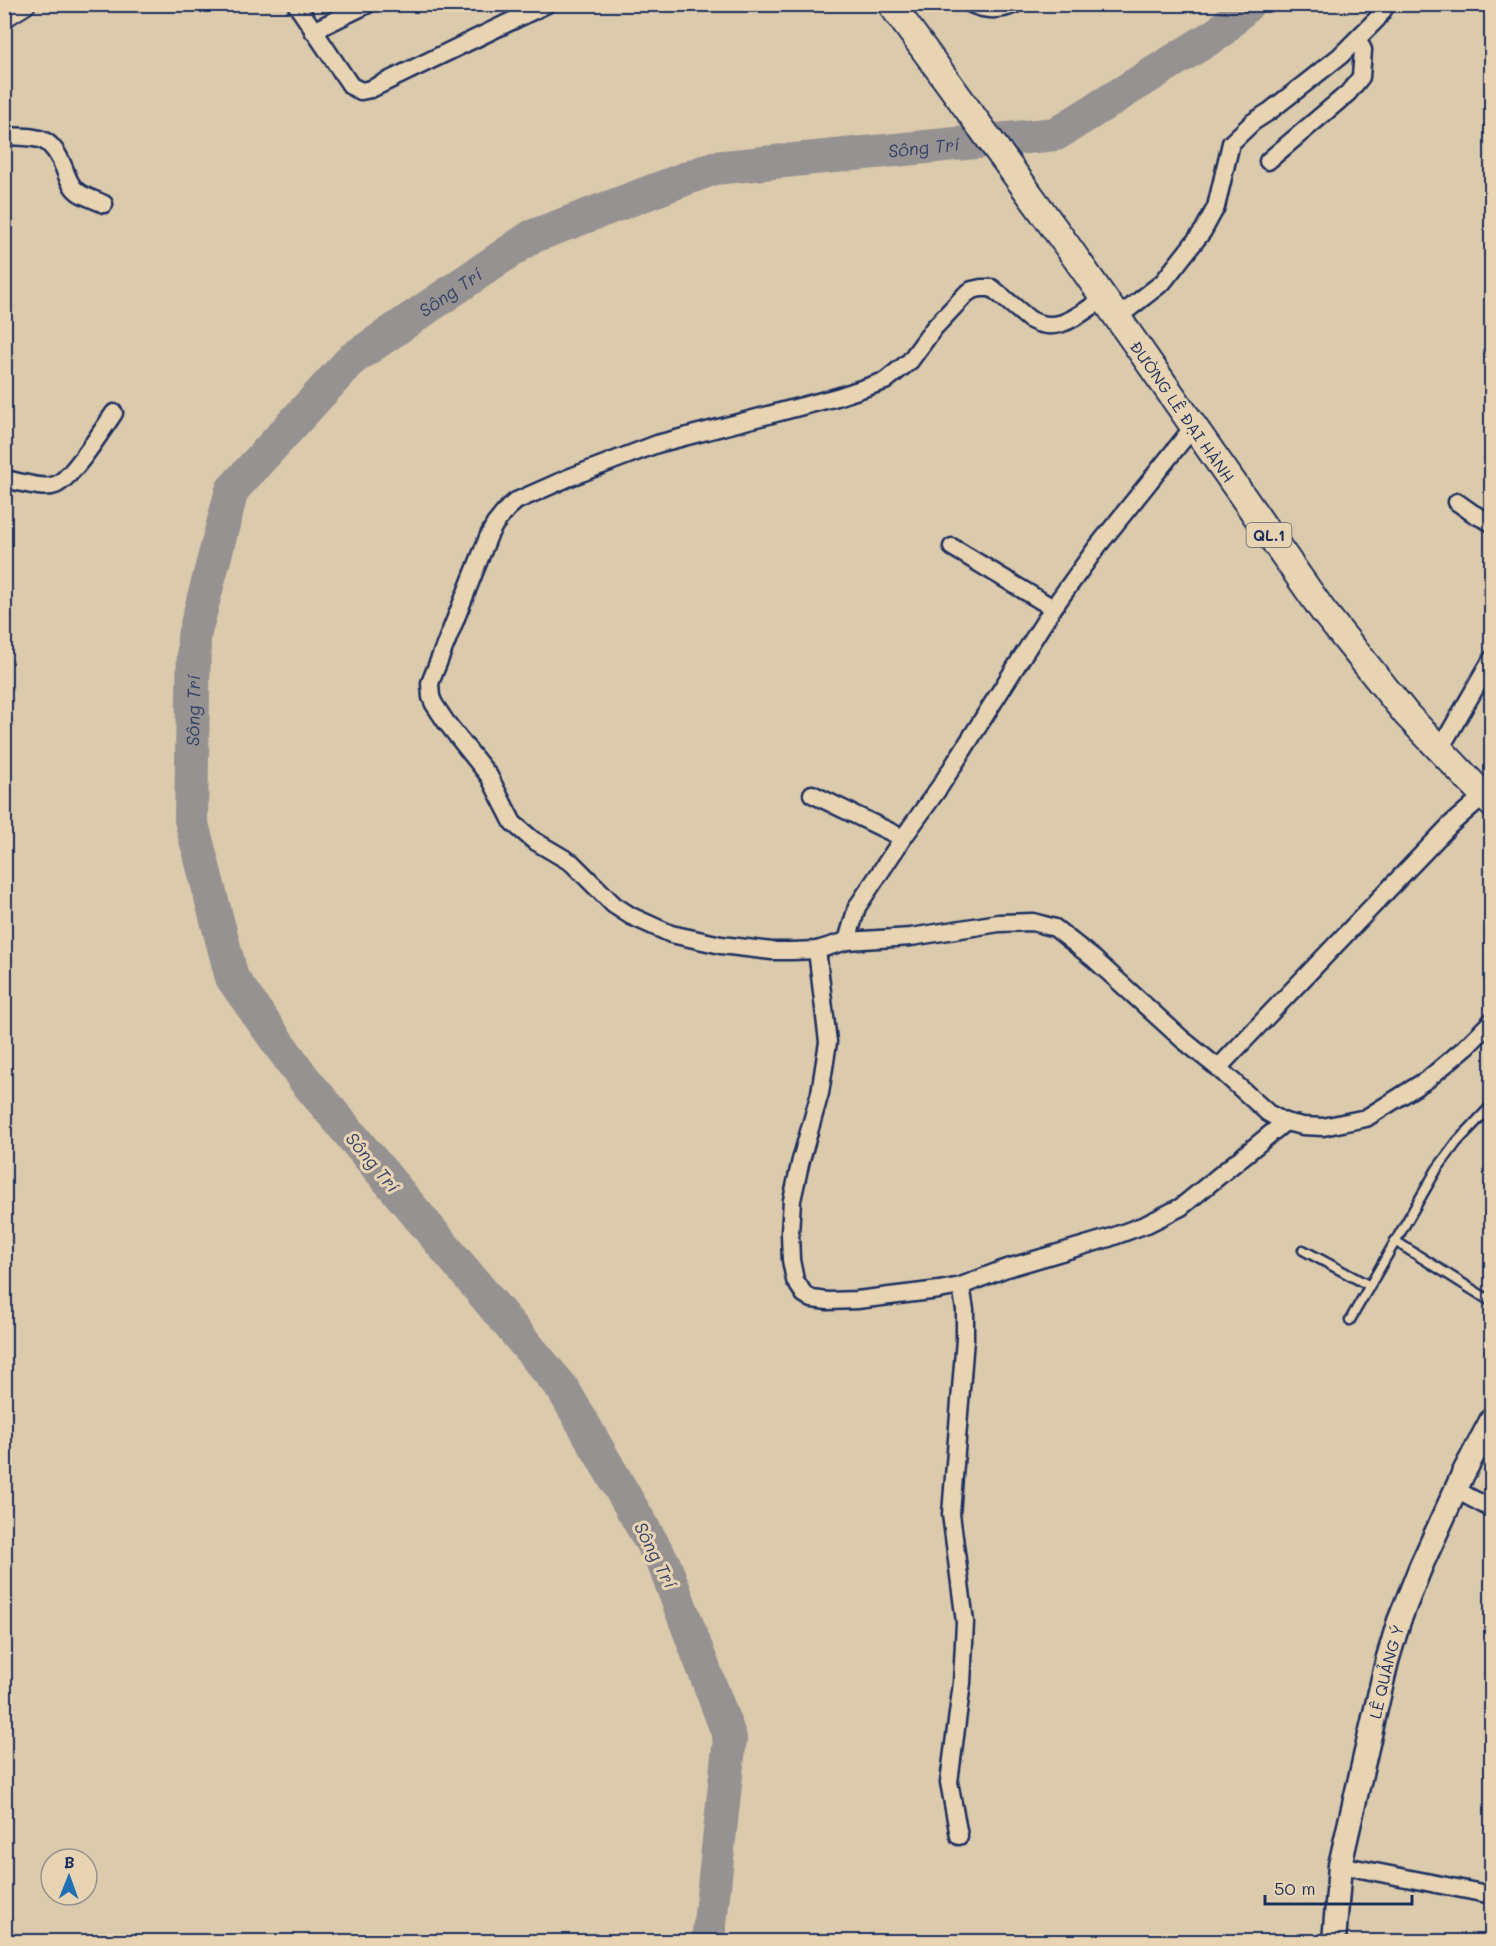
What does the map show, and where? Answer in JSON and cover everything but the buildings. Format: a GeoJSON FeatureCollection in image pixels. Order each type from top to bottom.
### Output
{"type":"FeatureCollection","features":[{"type":"Feature","properties":{"kind":"main road","name":"ĐƯỜNG LÊ ĐẠI HÀNH"},"geometry":{"type":"LineString","coordinates":[[891,4],[1068,247],[1323,611],[1407,715],[1487,800]]}},
{"type":"Feature","properties":{"kind":"main road","name":"LÊ QUẢNG Ý"},"geometry":{"type":"LineString","coordinates":[[1334,1941],[1340,1865],[1387,1662],[1399,1621],[1421,1566],[1491,1419]]}},
{"type":"Feature","properties":{"kind":"street"},"geometry":{"type":"LineString","coordinates":[[4,17],[25,4]]}},
{"type":"Feature","properties":{"kind":"street"},"geometry":{"type":"LineString","coordinates":[[296,4],[351,86],[361,91],[366,91],[547,4]]}},
{"type":"Feature","properties":{"kind":"street"},"geometry":{"type":"LineString","coordinates":[[314,32],[368,4]]}},
{"type":"Feature","properties":{"kind":"street"},"geometry":{"type":"LineString","coordinates":[[971,4],[983,10],[998,10],[1015,4]]}},
{"type":"Feature","properties":{"kind":"street"},"geometry":{"type":"LineString","coordinates":[[1387,4],[1358,40],[1253,122],[1231,143],[1216,207],[1203,231],[1163,282],[1110,309],[1051,326],[1029,318],[992,288],[972,290],[934,328],[910,361],[885,381],[837,397],[657,444],[568,478],[516,501],[500,517],[489,535],[430,683],[430,697],[446,722],[489,776],[513,823],[533,840],[572,863],[614,905],[648,925],[671,934],[720,945],[772,951],[817,950],[847,941],[911,937],[999,923],[1033,922],[1056,928],[1268,1113],[1285,1122],[1303,1126],[1323,1126],[1366,1118],[1428,1079],[1466,1047],[1491,1021]]}},
{"type":"Feature","properties":{"kind":"street"},"geometry":{"type":"LineString","coordinates":[[1268,161],[1348,93],[1361,77],[1363,50],[1358,40]]}},
{"type":"Feature","properties":{"kind":"street"},"geometry":{"type":"LineString","coordinates":[[4,136],[30,137],[48,142],[57,152],[73,186],[79,193],[104,204]]}},
{"type":"Feature","properties":{"kind":"street"},"geometry":{"type":"LineString","coordinates":[[4,479],[45,487],[55,486],[70,474],[114,413]]}},
{"type":"Feature","properties":{"kind":"street"},"geometry":{"type":"LineString","coordinates":[[847,941],[857,907],[941,785],[1053,608],[1097,547],[1194,426]]}},
{"type":"Feature","properties":{"kind":"street"},"geometry":{"type":"LineString","coordinates":[[1457,502],[1491,523]]}},
{"type":"Feature","properties":{"kind":"street"},"geometry":{"type":"LineString","coordinates":[[951,547],[1053,608]]}},
{"type":"Feature","properties":{"kind":"street"},"geometry":{"type":"LineString","coordinates":[[1440,749],[1491,659]]}},
{"type":"Feature","properties":{"kind":"street"},"geometry":{"type":"LineString","coordinates":[[812,794],[903,838]]}},
{"type":"Feature","properties":{"kind":"street"},"geometry":{"type":"LineString","coordinates":[[1218,1068],[1450,825],[1487,800]]}},
{"type":"Feature","properties":{"kind":"street"},"geometry":{"type":"LineString","coordinates":[[817,950],[828,1042],[820,1093],[792,1200],[790,1251],[795,1280],[804,1294],[812,1299],[857,1300],[961,1286],[1004,1269],[1109,1238],[1147,1224],[1181,1207],[1285,1122]]}},
{"type":"Feature","properties":{"kind":"street"},"geometry":{"type":"LineString","coordinates":[[959,1836],[949,1782],[962,1683],[965,1622],[963,1595],[951,1527],[965,1339],[965,1310],[961,1286]]}},
{"type":"Feature","properties":{"kind":"street"},"geometry":{"type":"LineString","coordinates":[[1456,1490],[1491,1509]]}},
{"type":"Feature","properties":{"kind":"street"},"geometry":{"type":"LineString","coordinates":[[1340,1865],[1491,1895]]}},
{"type":"Feature","properties":{"kind":"lane"},"geometry":{"type":"LineString","coordinates":[[1350,1320],[1437,1169],[1457,1142],[1491,1104]]}},
{"type":"Feature","properties":{"kind":"lane"},"geometry":{"type":"LineString","coordinates":[[1395,1240],[1491,1302]]}},
{"type":"Feature","properties":{"kind":"lane"},"geometry":{"type":"LineString","coordinates":[[1303,1250],[1370,1286]]}},
{"type":"Feature","properties":{"kind":"waterway","name":"Sông Trí"},"geometry":{"type":"LineString","coordinates":[[708,1942],[730,1738],[664,1564],[563,1389],[304,1079],[232,978],[191,820],[194,636],[232,490],[352,359],[531,237],[714,168],[1056,134],[1220,32],[1248,4]]}}]}
